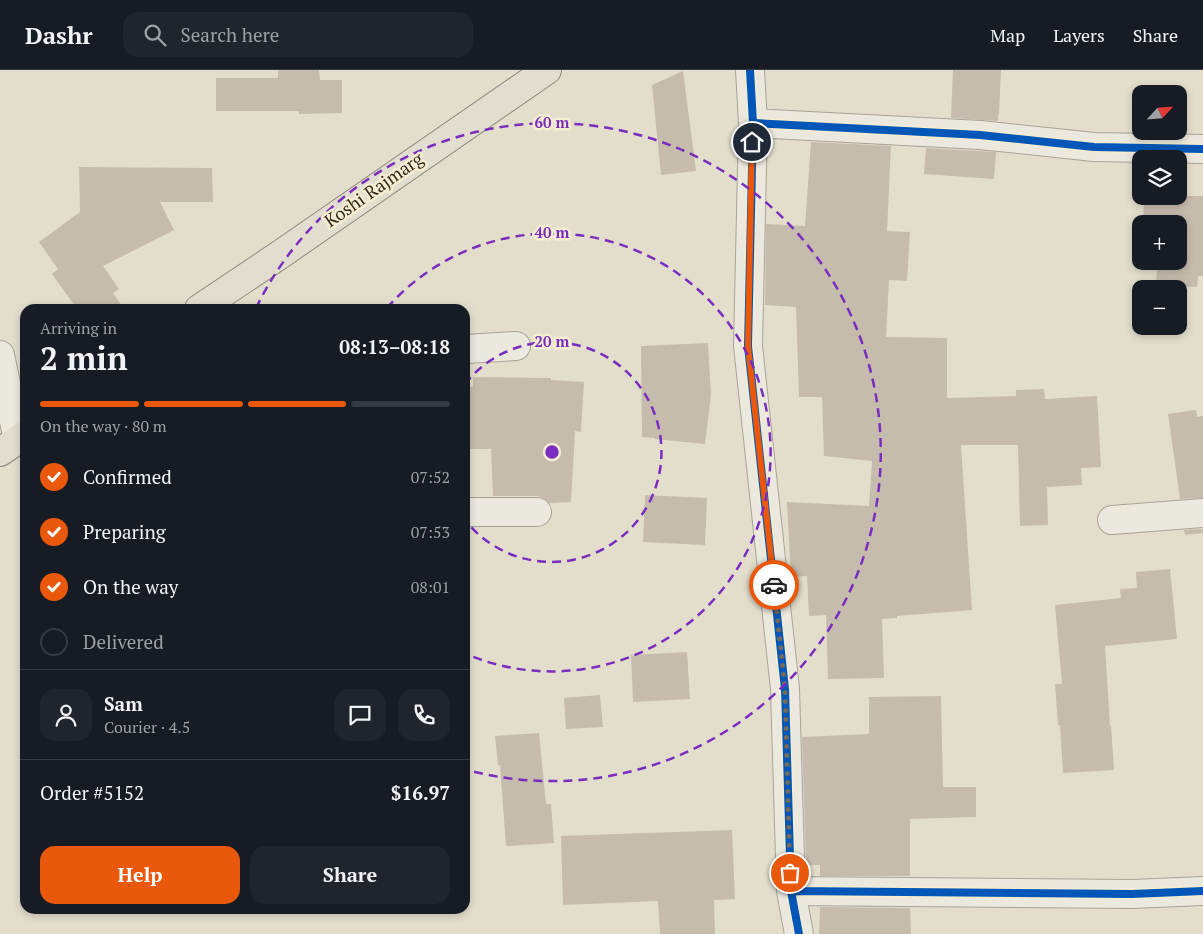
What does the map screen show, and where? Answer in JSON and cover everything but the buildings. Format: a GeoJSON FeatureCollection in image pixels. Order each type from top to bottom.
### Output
{"type":"FeatureCollection","features":[{"type":"Feature","properties":{"kind":"main road","name":"Koshi Rajmarg"},"geometry":{"type":"LineString","coordinates":[[206,304],[547,70]]}},
{"type":"Feature","properties":{"kind":"street"},"geometry":{"type":"LineString","coordinates":[[750,70],[753,123],[748,346],[785,689],[791,891],[798,934]]}},
{"type":"Feature","properties":{"kind":"street"},"geometry":{"type":"LineString","coordinates":[[753,123],[980,135],[1094,147],[1203,149]]}},
{"type":"Feature","properties":{"kind":"street"},"geometry":{"type":"LineString","coordinates":[[470,349],[516,346]]}},
{"type":"Feature","properties":{"kind":"street"},"geometry":{"type":"LineString","coordinates":[[0,355],[14,442]]}},
{"type":"Feature","properties":{"kind":"street"},"geometry":{"type":"LineString","coordinates":[[470,512],[537,512]]}},
{"type":"Feature","properties":{"kind":"street"},"geometry":{"type":"LineString","coordinates":[[1112,520],[1203,513]]}},
{"type":"Feature","properties":{"kind":"street"},"geometry":{"type":"LineString","coordinates":[[791,891],[1132,894],[1203,891]]}},
{"type":"Feature","properties":{"kind":"cycle path"},"geometry":{"type":"LineString","coordinates":[[750,70],[753,123],[748,346],[785,689],[791,891],[799,934]]}},
{"type":"Feature","properties":{"kind":"cycle path"},"geometry":{"type":"LineString","coordinates":[[753,123],[980,135],[1094,147],[1203,149]]}},
{"type":"Feature","properties":{"kind":"cycle path"},"geometry":{"type":"LineString","coordinates":[[791,891],[1132,894],[1203,891]]}},
{"type":"Feature","properties":{"kind":"way so far"},"geometry":{"type":"LineString","coordinates":[[774,585],[785,689],[790,873]]}},
{"type":"Feature","properties":{"kind":"route"},"geometry":{"type":"LineString","coordinates":[[752,142],[748,346],[774,585]]}}]}
